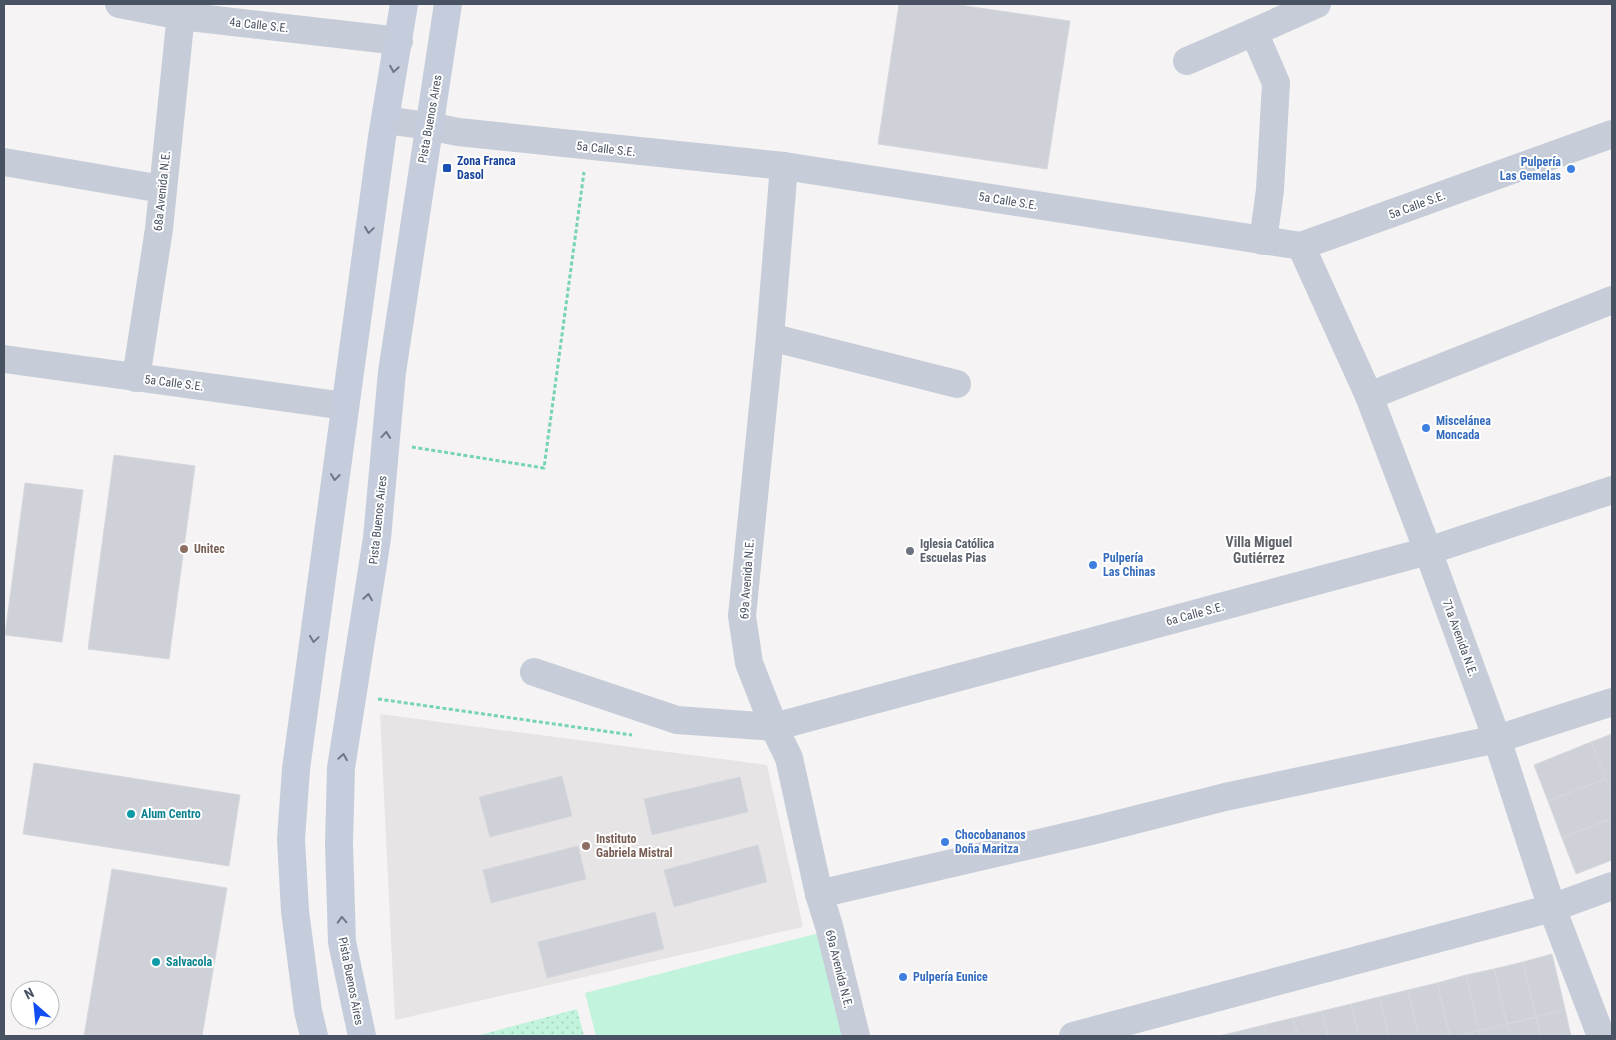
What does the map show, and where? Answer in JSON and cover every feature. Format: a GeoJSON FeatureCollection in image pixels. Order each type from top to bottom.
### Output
{"type":"FeatureCollection","features":[{"type":"Feature","properties":{"kind":"main road"},"geometry":{"type":"LineString","coordinates":[[314,1036],[308,1011],[295,911],[291,839],[296,769],[385,120],[404,4]]}},
{"type":"Feature","properties":{"kind":"main road","name":"Pista Buenos Aires"},"geometry":{"type":"LineString","coordinates":[[362,1036],[342,942],[341,768],[377,538],[392,372],[448,4]]}},
{"type":"Feature","properties":{"kind":"street","name":"4a Calle S.E."},"geometry":{"type":"LineString","coordinates":[[119,4],[181,10],[399,40]]}},
{"type":"Feature","properties":{"kind":"street"},"geometry":{"type":"LineString","coordinates":[[1187,60],[1317,4]]}},
{"type":"Feature","properties":{"kind":"street","name":"68a Avenida N.E."},"geometry":{"type":"LineString","coordinates":[[136,378],[159,229],[181,10]]}},
{"type":"Feature","properties":{"kind":"street"},"geometry":{"type":"LineString","coordinates":[[1254,32],[1276,83],[1270,190],[1263,240]]}},
{"type":"Feature","properties":{"kind":"street","name":"5a Calle S.E."},"geometry":{"type":"LineString","coordinates":[[385,120],[458,132],[588,147],[784,166],[1301,246],[1612,134]]}},
{"type":"Feature","properties":{"kind":"street"},"geometry":{"type":"LineString","coordinates":[[4,162],[162,188]]}},
{"type":"Feature","properties":{"kind":"street","name":"69a Avenida N.E."},"geometry":{"type":"LineString","coordinates":[[784,166],[770,337],[742,616],[750,663],[774,727],[789,758],[819,894],[829,926],[856,1036]]}},
{"type":"Feature","properties":{"kind":"street","name":"71a Avenida N.E."},"geometry":{"type":"LineString","coordinates":[[1301,246],[1369,396],[1428,551],[1497,739],[1552,908],[1600,1036]]}},
{"type":"Feature","properties":{"kind":"street"},"geometry":{"type":"LineString","coordinates":[[1369,396],[1612,300]]}},
{"type":"Feature","properties":{"kind":"street"},"geometry":{"type":"LineString","coordinates":[[770,337],[957,384]]}},
{"type":"Feature","properties":{"kind":"street","name":"5a Calle S.E."},"geometry":{"type":"LineString","coordinates":[[4,359],[345,406]]}},
{"type":"Feature","properties":{"kind":"street","name":"6a Calle S.E."},"geometry":{"type":"LineString","coordinates":[[534,672],[677,720],[774,727],[1428,551],[1612,490]]}},
{"type":"Feature","properties":{"kind":"street"},"geometry":{"type":"LineString","coordinates":[[819,894],[1095,830],[1225,797],[1497,739],[1612,702]]}},
{"type":"Feature","properties":{"kind":"street"},"geometry":{"type":"LineString","coordinates":[[1073,1036],[1552,908],[1612,886]]}},
{"type":"Feature","properties":{"kind":"path"},"geometry":{"type":"LineString","coordinates":[[386,442],[544,468],[588,147]]}},
{"type":"Feature","properties":{"kind":"path"},"geometry":{"type":"LineString","coordinates":[[353,695],[634,735]]}},
{"type":"Feature","properties":{"kind":"shaded area","name":"Instituto Gabriela Mistral"},"geometry":{"type":"Polygon","coordinates":[[[380,714],[767,765],[803,927],[395,1020],[380,714]]]}},
{"type":"Feature","properties":{"kind":"green space"},"geometry":{"type":"Polygon","coordinates":[[[823,932],[850,1036],[596,1036],[585,993],[823,932]]]}},
{"type":"Feature","properties":{"kind":"green space"},"geometry":{"type":"Polygon","coordinates":[[[577,1009],[584,1036],[476,1036],[577,1009]]]}},
{"type":"Feature","properties":{"kind":"building"},"geometry":{"type":"Polygon","coordinates":[[[899,4],[952,4],[1070,21],[1047,169],[878,144],[899,4]]]}},
{"type":"Feature","properties":{"kind":"building","name":"Unitec"},"geometry":{"type":"Polygon","coordinates":[[[114,455],[195,466],[169,659],[88,649],[114,455]]]}},
{"type":"Feature","properties":{"kind":"building"},"geometry":{"type":"Polygon","coordinates":[[[25,483],[83,490],[62,642],[5,635],[25,483]]]}},
{"type":"Feature","properties":{"kind":"building"},"geometry":{"type":"Polygon","coordinates":[[[1612,734],[1612,796],[1591,742],[1612,734]]]}},
{"type":"Feature","properties":{"kind":"building"},"geometry":{"type":"Polygon","coordinates":[[[1591,742],[1606,779],[1548,801],[1534,765],[1591,742]]]}},
{"type":"Feature","properties":{"kind":"building","name":"Alum Centro"},"geometry":{"type":"Polygon","coordinates":[[[34,763],[240,795],[229,866],[23,834],[34,763]]]}},
{"type":"Feature","properties":{"kind":"building"},"geometry":{"type":"Polygon","coordinates":[[[562,776],[572,816],[490,837],[479,797],[562,776]]]}},
{"type":"Feature","properties":{"kind":"building"},"geometry":{"type":"Polygon","coordinates":[[[740,777],[748,812],[652,835],[644,799],[740,777]]]}},
{"type":"Feature","properties":{"kind":"building"},"geometry":{"type":"Polygon","coordinates":[[[1606,779],[1612,796],[1612,818],[1562,838],[1548,801],[1606,779]]]}},
{"type":"Feature","properties":{"kind":"building"},"geometry":{"type":"Polygon","coordinates":[[[1612,818],[1612,860],[1576,874],[1562,838],[1612,818]]]}},
{"type":"Feature","properties":{"kind":"building"},"geometry":{"type":"Polygon","coordinates":[[[758,845],[767,882],[674,907],[664,870],[758,845]]]}},
{"type":"Feature","properties":{"kind":"building"},"geometry":{"type":"Polygon","coordinates":[[[578,846],[586,879],[491,903],[483,870],[578,846]]]}},
{"type":"Feature","properties":{"kind":"building","name":"Salvacola"},"geometry":{"type":"Polygon","coordinates":[[[112,869],[227,888],[202,1036],[84,1036],[112,869]]]}},
{"type":"Feature","properties":{"kind":"building"},"geometry":{"type":"Polygon","coordinates":[[[655,912],[664,949],[547,978],[538,942],[655,912]]]}},
{"type":"Feature","properties":{"kind":"building"},"geometry":{"type":"Polygon","coordinates":[[[1552,954],[1565,1009],[1536,1017],[1523,962],[1552,954]]]}},
{"type":"Feature","properties":{"kind":"building"},"geometry":{"type":"Polygon","coordinates":[[[1523,962],[1536,1017],[1507,1024],[1494,969],[1523,962]]]}},
{"type":"Feature","properties":{"kind":"building"},"geometry":{"type":"Polygon","coordinates":[[[1494,969],[1507,1024],[1479,1031],[1466,975],[1494,969]]]}},
{"type":"Feature","properties":{"kind":"building"},"geometry":{"type":"Polygon","coordinates":[[[1466,975],[1479,1031],[1450,1036],[1437,983],[1466,975]]]}},
{"type":"Feature","properties":{"kind":"building"},"geometry":{"type":"Polygon","coordinates":[[[1437,983],[1450,1036],[1419,1036],[1408,990],[1437,983]]]}},
{"type":"Feature","properties":{"kind":"building"},"geometry":{"type":"Polygon","coordinates":[[[1408,990],[1419,1036],[1389,1036],[1379,997],[1408,990]]]}},
{"type":"Feature","properties":{"kind":"building"},"geometry":{"type":"Polygon","coordinates":[[[1379,997],[1389,1036],[1359,1036],[1351,1004],[1379,997]]]}},
{"type":"Feature","properties":{"kind":"building"},"geometry":{"type":"Polygon","coordinates":[[[1351,1004],[1359,1036],[1328,1036],[1322,1011],[1351,1004]]]}},
{"type":"Feature","properties":{"kind":"building"},"geometry":{"type":"Polygon","coordinates":[[[1565,1009],[1571,1036],[1541,1036],[1536,1017],[1565,1009]]]}},
{"type":"Feature","properties":{"kind":"building"},"geometry":{"type":"Polygon","coordinates":[[[1322,1011],[1328,1036],[1298,1036],[1293,1018],[1322,1011]]]}},
{"type":"Feature","properties":{"kind":"building"},"geometry":{"type":"Polygon","coordinates":[[[1536,1017],[1541,1036],[1511,1036],[1507,1024],[1536,1017]]]}},
{"type":"Feature","properties":{"kind":"building"},"geometry":{"type":"Polygon","coordinates":[[[1293,1018],[1298,1036],[1267,1036],[1264,1025],[1293,1018]]]}},
{"type":"Feature","properties":{"kind":"building"},"geometry":{"type":"Polygon","coordinates":[[[1507,1024],[1511,1036],[1480,1036],[1479,1031],[1507,1024]]]}},
{"type":"Feature","properties":{"kind":"building"},"geometry":{"type":"Polygon","coordinates":[[[1264,1025],[1267,1036],[1237,1036],[1236,1032],[1264,1025]]]}},
{"type":"Feature","properties":{"kind":"building"},"geometry":{"type":"Polygon","coordinates":[[[1479,1031],[1480,1036],[1457,1036],[1479,1031]]]}},
{"type":"Feature","properties":{"kind":"building"},"geometry":{"type":"Polygon","coordinates":[[[1236,1032],[1237,1036],[1219,1036],[1236,1032]]]}},
{"type":"Feature","properties":{"kind":"place","name":"Zona Franca Dasol"},"geometry":{"type":"Point","coordinates":[447,168]}},
{"type":"Feature","properties":{"kind":"place","name":"Pulpería Las Gemelas"},"geometry":{"type":"Point","coordinates":[1571,169]}},
{"type":"Feature","properties":{"kind":"place","name":"Miscelánea Moncada"},"geometry":{"type":"Point","coordinates":[1426,428]}},
{"type":"Feature","properties":{"kind":"place","name":"Unitec"},"geometry":{"type":"Point","coordinates":[184,549]}},
{"type":"Feature","properties":{"kind":"place","name":"Iglesia Católica Escuelas Pias"},"geometry":{"type":"Point","coordinates":[910,551]}},
{"type":"Feature","properties":{"kind":"place","name":"Pulpería Las Chinas"},"geometry":{"type":"Point","coordinates":[1093,565]}},
{"type":"Feature","properties":{"kind":"place","name":"Alum Centro"},"geometry":{"type":"Point","coordinates":[131,814]}},
{"type":"Feature","properties":{"kind":"place","name":"Chocobananos Doña Maritza"},"geometry":{"type":"Point","coordinates":[945,842]}},
{"type":"Feature","properties":{"kind":"place","name":"Instituto Gabriela Mistral"},"geometry":{"type":"Point","coordinates":[586,846]}},
{"type":"Feature","properties":{"kind":"place","name":"Salvacola"},"geometry":{"type":"Point","coordinates":[156,962]}},
{"type":"Feature","properties":{"kind":"place","name":"Pulpería Eunice"},"geometry":{"type":"Point","coordinates":[903,977]}},
{"type":"Feature","properties":{"kind":"district","name":"Villa Miguel Gutiérrez"},"geometry":{"type":"Point","coordinates":[1259,550]}}]}
